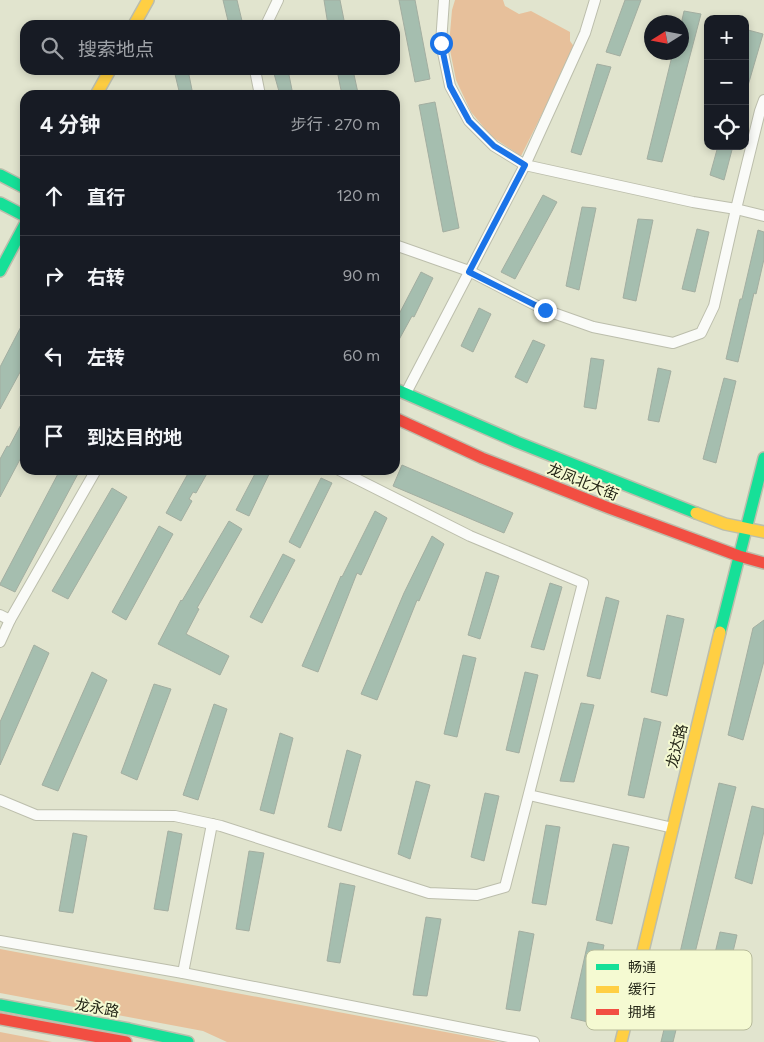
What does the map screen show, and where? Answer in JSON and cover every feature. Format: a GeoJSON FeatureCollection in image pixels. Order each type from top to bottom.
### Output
{"type":"FeatureCollection","features":[{"type":"Feature","properties":{"kind":"main road"},"geometry":{"type":"LineString","coordinates":[[137,20],[148,0]]}},
{"type":"Feature","properties":{"kind":"main road"},"geometry":{"type":"LineString","coordinates":[[99,90],[107,75]]}},
{"type":"Feature","properties":{"kind":"main road"},"geometry":{"type":"LineString","coordinates":[[0,175],[20,185]]}},
{"type":"Feature","properties":{"kind":"main road"},"geometry":{"type":"LineString","coordinates":[[0,203],[20,213]]}},
{"type":"Feature","properties":{"kind":"main road"},"geometry":{"type":"LineString","coordinates":[[0,271],[20,233]]}},
{"type":"Feature","properties":{"kind":"main road","name":"龙凤北大街"},"geometry":{"type":"LineString","coordinates":[[400,391],[526,446],[725,524],[764,532]]}},
{"type":"Feature","properties":{"kind":"main road","name":"龙凤北大街"},"geometry":{"type":"LineString","coordinates":[[400,420],[482,458],[609,508],[739,556],[764,563]]}},
{"type":"Feature","properties":{"kind":"main road","name":"龙达路"},"geometry":{"type":"LineString","coordinates":[[643,950],[764,458]]}},
{"type":"Feature","properties":{"kind":"main road","name":"龙永路"},"geometry":{"type":"LineString","coordinates":[[0,1006],[129,1029],[188,1042]]}},
{"type":"Feature","properties":{"kind":"main road","name":"龙永路"},"geometry":{"type":"LineString","coordinates":[[0,1019],[126,1042]]}},
{"type":"Feature","properties":{"kind":"street"},"geometry":{"type":"LineString","coordinates":[[268,20],[278,0]]}},
{"type":"Feature","properties":{"kind":"street"},"geometry":{"type":"LineString","coordinates":[[444,0],[441,43],[450,86],[469,121],[494,146],[525,165],[764,216]]}},
{"type":"Feature","properties":{"kind":"street"},"geometry":{"type":"LineString","coordinates":[[400,391],[469,272],[525,165],[585,33],[595,0]]}},
{"type":"Feature","properties":{"kind":"street"},"geometry":{"type":"LineString","coordinates":[[257,75],[259,90]]}},
{"type":"Feature","properties":{"kind":"street"},"geometry":{"type":"LineString","coordinates":[[400,247],[469,272],[545,310],[593,327],[673,343],[701,333],[714,306],[736,209],[764,100]]}},
{"type":"Feature","properties":{"kind":"street"},"geometry":{"type":"LineString","coordinates":[[0,642],[10,620],[93,475]]}},
{"type":"Feature","properties":{"kind":"street"},"geometry":{"type":"LineString","coordinates":[[0,800],[36,815],[175,816],[212,824],[429,893],[477,895],[505,887],[583,583],[470,536],[349,475]]}},
{"type":"Feature","properties":{"kind":"street"},"geometry":{"type":"LineString","coordinates":[[0,614],[10,620]]}},
{"type":"Feature","properties":{"kind":"street"},"geometry":{"type":"LineString","coordinates":[[529,795],[673,828]]}},
{"type":"Feature","properties":{"kind":"street"},"geometry":{"type":"LineString","coordinates":[[183,973],[212,824]]}},
{"type":"Feature","properties":{"kind":"street"},"geometry":{"type":"LineString","coordinates":[[0,941],[183,973],[534,1042]]}},
{"type":"Feature","properties":{"kind":"shaded area"},"geometry":{"type":"Polygon","coordinates":[[[455,0],[503,0],[505,6],[519,14],[531,11],[570,32],[570,41],[575,48],[521,156],[491,136],[471,112],[456,80],[449,45],[452,10],[455,0]]]}},
{"type":"Feature","properties":{"kind":"shaded area"},"geometry":{"type":"Polygon","coordinates":[[[0,949],[499,1042],[227,1042],[203,1031],[0,993],[0,949]]]}},
{"type":"Feature","properties":{"kind":"shaded area"},"geometry":{"type":"Polygon","coordinates":[[[0,1032],[52,1042],[0,1042],[0,1032]]]}},
{"type":"Feature","properties":{"kind":"building"},"geometry":{"type":"Polygon","coordinates":[[[223,0],[237,0],[242,20],[228,20],[223,0]]]}},
{"type":"Feature","properties":{"kind":"building"},"geometry":{"type":"Polygon","coordinates":[[[324,0],[340,0],[344,20],[327,20],[324,0]]]}},
{"type":"Feature","properties":{"kind":"building"},"geometry":{"type":"Polygon","coordinates":[[[399,0],[415,0],[430,79],[415,82],[399,0]]]}},
{"type":"Feature","properties":{"kind":"building"},"geometry":{"type":"Polygon","coordinates":[[[625,0],[641,0],[620,56],[606,52],[625,0]]]}},
{"type":"Feature","properties":{"kind":"building"},"geometry":{"type":"Polygon","coordinates":[[[684,11],[701,14],[689,60],[689,15],[683,15],[684,11]]]}},
{"type":"Feature","properties":{"kind":"building"},"geometry":{"type":"Polygon","coordinates":[[[749,30],[763,34],[749,82],[749,30]]]}},
{"type":"Feature","properties":{"kind":"building"},"geometry":{"type":"Polygon","coordinates":[[[671,60],[689,60],[662,162],[647,159],[671,60]]]}},
{"type":"Feature","properties":{"kind":"building"},"geometry":{"type":"Polygon","coordinates":[[[597,64],[611,67],[581,155],[571,152],[597,64]]]}},
{"type":"Feature","properties":{"kind":"building"},"geometry":{"type":"Polygon","coordinates":[[[175,75],[189,75],[192,90],[179,90],[175,75]]]}},
{"type":"Feature","properties":{"kind":"building"},"geometry":{"type":"Polygon","coordinates":[[[274,75],[289,75],[292,90],[279,90],[274,75]]]}},
{"type":"Feature","properties":{"kind":"building"},"geometry":{"type":"Polygon","coordinates":[[[338,75],[354,75],[357,90],[341,90],[338,75]]]}},
{"type":"Feature","properties":{"kind":"building"},"geometry":{"type":"Polygon","coordinates":[[[435,102],[459,228],[443,232],[419,105],[435,102]]]}},
{"type":"Feature","properties":{"kind":"building"},"geometry":{"type":"Polygon","coordinates":[[[717,150],[732,150],[724,180],[710,175],[717,150]]]}},
{"type":"Feature","properties":{"kind":"building"},"geometry":{"type":"Polygon","coordinates":[[[543,195],[557,202],[515,279],[501,272],[543,195]]]}},
{"type":"Feature","properties":{"kind":"building"},"geometry":{"type":"Polygon","coordinates":[[[582,207],[596,208],[579,290],[566,286],[582,207]]]}},
{"type":"Feature","properties":{"kind":"building"},"geometry":{"type":"Polygon","coordinates":[[[638,219],[653,220],[636,301],[623,298],[638,219]]]}},
{"type":"Feature","properties":{"kind":"building"},"geometry":{"type":"Polygon","coordinates":[[[697,229],[709,232],[695,292],[682,289],[697,229]]]}},
{"type":"Feature","properties":{"kind":"building"},"geometry":{"type":"Polygon","coordinates":[[[758,230],[764,232],[764,259],[738,362],[726,359],[758,230]]]}},
{"type":"Feature","properties":{"kind":"building"},"geometry":{"type":"Polygon","coordinates":[[[421,272],[433,278],[414,317],[412,316],[400,338],[400,312],[421,272]]]}},
{"type":"Feature","properties":{"kind":"building"},"geometry":{"type":"Polygon","coordinates":[[[479,308],[491,314],[473,352],[461,346],[479,308]]]}},
{"type":"Feature","properties":{"kind":"building"},"geometry":{"type":"Polygon","coordinates":[[[20,329],[20,372],[0,409],[0,367],[20,329]]]}},
{"type":"Feature","properties":{"kind":"building"},"geometry":{"type":"Polygon","coordinates":[[[533,340],[545,345],[527,383],[515,377],[533,340]]]}},
{"type":"Feature","properties":{"kind":"building"},"geometry":{"type":"Polygon","coordinates":[[[591,358],[604,360],[596,409],[584,407],[591,358]]]}},
{"type":"Feature","properties":{"kind":"building"},"geometry":{"type":"Polygon","coordinates":[[[658,368],[671,371],[659,422],[648,420],[658,368]]]}},
{"type":"Feature","properties":{"kind":"building"},"geometry":{"type":"Polygon","coordinates":[[[724,378],[736,381],[716,463],[703,459],[724,378]]]}},
{"type":"Feature","properties":{"kind":"building"},"geometry":{"type":"Polygon","coordinates":[[[20,426],[20,459],[0,497],[0,459],[7,446],[9,447],[20,426]]]}},
{"type":"Feature","properties":{"kind":"building"},"geometry":{"type":"Polygon","coordinates":[[[402,465],[513,513],[504,533],[393,486],[398,475],[400,475],[402,465]]]}},
{"type":"Feature","properties":{"kind":"building"},"geometry":{"type":"Polygon","coordinates":[[[57,475],[77,475],[15,592],[0,584],[57,475]]]}},
{"type":"Feature","properties":{"kind":"building"},"geometry":{"type":"Polygon","coordinates":[[[187,475],[206,475],[196,493],[193,492],[189,499],[192,501],[181,521],[166,513],[187,475]]]}},
{"type":"Feature","properties":{"kind":"building"},"geometry":{"type":"Polygon","coordinates":[[[254,475],[269,475],[249,516],[236,510],[254,475]]]}},
{"type":"Feature","properties":{"kind":"building"},"geometry":{"type":"Polygon","coordinates":[[[321,478],[332,483],[300,548],[289,542],[321,478]]]}},
{"type":"Feature","properties":{"kind":"building"},"geometry":{"type":"Polygon","coordinates":[[[112,488],[127,497],[68,599],[52,591],[112,488]]]}},
{"type":"Feature","properties":{"kind":"building"},"geometry":{"type":"Polygon","coordinates":[[[375,511],[387,518],[361,575],[357,573],[318,672],[302,666],[341,576],[375,511]]]}},
{"type":"Feature","properties":{"kind":"building"},"geometry":{"type":"Polygon","coordinates":[[[229,521],[242,529],[197,608],[199,609],[186,634],[229,656],[220,675],[158,644],[181,600],[229,521]]]}},
{"type":"Feature","properties":{"kind":"building"},"geometry":{"type":"Polygon","coordinates":[[[159,526],[173,534],[126,620],[112,612],[159,526]]]}},
{"type":"Feature","properties":{"kind":"building"},"geometry":{"type":"Polygon","coordinates":[[[432,536],[444,544],[419,601],[417,600],[377,700],[361,694],[404,593],[432,536]]]}},
{"type":"Feature","properties":{"kind":"building"},"geometry":{"type":"Polygon","coordinates":[[[283,554],[295,560],[262,623],[250,617],[283,554]]]}},
{"type":"Feature","properties":{"kind":"building"},"geometry":{"type":"Polygon","coordinates":[[[486,572],[499,576],[480,639],[468,635],[486,572]]]}},
{"type":"Feature","properties":{"kind":"building"},"geometry":{"type":"Polygon","coordinates":[[[550,583],[562,587],[544,650],[531,647],[550,583]]]}},
{"type":"Feature","properties":{"kind":"building"},"geometry":{"type":"Polygon","coordinates":[[[606,597],[619,601],[600,679],[587,676],[606,597]]]}},
{"type":"Feature","properties":{"kind":"building"},"geometry":{"type":"Polygon","coordinates":[[[667,615],[684,619],[667,696],[651,692],[667,615]]]}},
{"type":"Feature","properties":{"kind":"building"},"geometry":{"type":"Polygon","coordinates":[[[764,620],[764,661],[743,740],[728,735],[753,628],[764,620]]]}},
{"type":"Feature","properties":{"kind":"building"},"geometry":{"type":"Polygon","coordinates":[[[34,645],[49,653],[0,765],[0,722],[34,645]]]}},
{"type":"Feature","properties":{"kind":"building"},"geometry":{"type":"Polygon","coordinates":[[[463,655],[476,658],[457,737],[444,734],[463,655]]]}},
{"type":"Feature","properties":{"kind":"building"},"geometry":{"type":"Polygon","coordinates":[[[92,672],[107,680],[58,791],[42,785],[92,672]]]}},
{"type":"Feature","properties":{"kind":"building"},"geometry":{"type":"Polygon","coordinates":[[[525,672],[538,675],[519,753],[506,750],[525,672]]]}},
{"type":"Feature","properties":{"kind":"building"},"geometry":{"type":"Polygon","coordinates":[[[154,684],[171,689],[137,780],[121,773],[154,684]]]}},
{"type":"Feature","properties":{"kind":"building"},"geometry":{"type":"Polygon","coordinates":[[[581,703],[594,705],[574,782],[560,781],[581,703]]]}},
{"type":"Feature","properties":{"kind":"building"},"geometry":{"type":"Polygon","coordinates":[[[214,704],[227,709],[198,800],[183,795],[214,704]]]}},
{"type":"Feature","properties":{"kind":"building"},"geometry":{"type":"Polygon","coordinates":[[[644,718],[661,722],[644,798],[628,795],[644,718]]]}},
{"type":"Feature","properties":{"kind":"building"},"geometry":{"type":"Polygon","coordinates":[[[280,733],[293,738],[274,814],[260,810],[280,733]]]}},
{"type":"Feature","properties":{"kind":"building"},"geometry":{"type":"Polygon","coordinates":[[[347,750],[361,755],[341,831],[328,827],[347,750]]]}},
{"type":"Feature","properties":{"kind":"building"},"geometry":{"type":"Polygon","coordinates":[[[416,781],[430,785],[410,859],[398,854],[416,781]]]}},
{"type":"Feature","properties":{"kind":"building"},"geometry":{"type":"Polygon","coordinates":[[[719,783],[736,787],[696,950],[681,950],[719,783]]]}},
{"type":"Feature","properties":{"kind":"building"},"geometry":{"type":"Polygon","coordinates":[[[485,793],[499,796],[484,861],[471,857],[485,793]]]}},
{"type":"Feature","properties":{"kind":"building"},"geometry":{"type":"Polygon","coordinates":[[[752,806],[764,809],[764,831],[752,884],[735,878],[752,806]]]}},
{"type":"Feature","properties":{"kind":"building"},"geometry":{"type":"Polygon","coordinates":[[[546,825],[560,827],[546,905],[532,903],[546,825]]]}},
{"type":"Feature","properties":{"kind":"building"},"geometry":{"type":"Polygon","coordinates":[[[168,831],[182,834],[168,911],[154,909],[168,831]]]}},
{"type":"Feature","properties":{"kind":"building"},"geometry":{"type":"Polygon","coordinates":[[[73,833],[87,836],[73,913],[59,911],[73,833]]]}},
{"type":"Feature","properties":{"kind":"building"},"geometry":{"type":"Polygon","coordinates":[[[613,844],[629,847],[612,924],[596,920],[613,844]]]}},
{"type":"Feature","properties":{"kind":"building"},"geometry":{"type":"Polygon","coordinates":[[[249,851],[264,853],[249,931],[236,929],[249,851]]]}},
{"type":"Feature","properties":{"kind":"building"},"geometry":{"type":"Polygon","coordinates":[[[340,883],[355,886],[340,963],[327,961],[340,883]]]}},
{"type":"Feature","properties":{"kind":"building"},"geometry":{"type":"Polygon","coordinates":[[[426,917],[441,919],[427,996],[413,995],[426,917]]]}},
{"type":"Feature","properties":{"kind":"building"},"geometry":{"type":"Polygon","coordinates":[[[519,931],[534,934],[520,1011],[506,1009],[519,931]]]}},
{"type":"Feature","properties":{"kind":"building"},"geometry":{"type":"Polygon","coordinates":[[[720,932],[737,935],[733,950],[716,950],[720,932]]]}},
{"type":"Feature","properties":{"kind":"building"},"geometry":{"type":"Polygon","coordinates":[[[588,942],[604,945],[603,950],[586,950],[588,942]]]}},
{"type":"Feature","properties":{"kind":"building"},"geometry":{"type":"Polygon","coordinates":[[[586,951],[586,1022],[571,1018],[586,951]]]}},
{"type":"Feature","properties":{"kind":"building"},"geometry":{"type":"Polygon","coordinates":[[[664,1030],[676,1030],[673,1042],[661,1042],[664,1030]]]}},
{"type":"Feature","properties":{"kind":"traffic: fast"},"geometry":{"type":"LineString","coordinates":[[0,175],[20,185]]}},
{"type":"Feature","properties":{"kind":"traffic: fast"},"geometry":{"type":"LineString","coordinates":[[0,203],[20,213]]}},
{"type":"Feature","properties":{"kind":"traffic: fast"},"geometry":{"type":"LineString","coordinates":[[0,271],[20,233]]}},
{"type":"Feature","properties":{"kind":"traffic: fast"},"geometry":{"type":"LineString","coordinates":[[400,391],[517,442],[696,513]]}},
{"type":"Feature","properties":{"kind":"traffic: fast"},"geometry":{"type":"LineString","coordinates":[[720,632],[764,458]]}},
{"type":"Feature","properties":{"kind":"traffic: fast"},"geometry":{"type":"LineString","coordinates":[[0,1005],[188,1042]]}},
{"type":"Feature","properties":{"kind":"traffic: slow"},"geometry":{"type":"LineString","coordinates":[[137,20],[148,0]]}},
{"type":"Feature","properties":{"kind":"traffic: slow"},"geometry":{"type":"LineString","coordinates":[[99,90],[107,75]]}},
{"type":"Feature","properties":{"kind":"traffic: slow"},"geometry":{"type":"LineString","coordinates":[[696,513],[725,524],[764,532]]}},
{"type":"Feature","properties":{"kind":"traffic: slow"},"geometry":{"type":"LineString","coordinates":[[643,950],[720,632]]}},
{"type":"Feature","properties":{"kind":"traffic: slow"},"geometry":{"type":"LineString","coordinates":[[621,1042],[624,1030]]}},
{"type":"Feature","properties":{"kind":"traffic: jam"},"geometry":{"type":"LineString","coordinates":[[400,420],[482,458],[609,508],[739,556],[764,563]]}},
{"type":"Feature","properties":{"kind":"traffic: jam"},"geometry":{"type":"LineString","coordinates":[[0,1019],[126,1042]]}},
{"type":"Feature","properties":{"kind":"route"},"geometry":{"type":"LineString","coordinates":[[441,43],[450,86],[469,121],[494,146],[525,165],[469,272],[545,310]]}}]}
